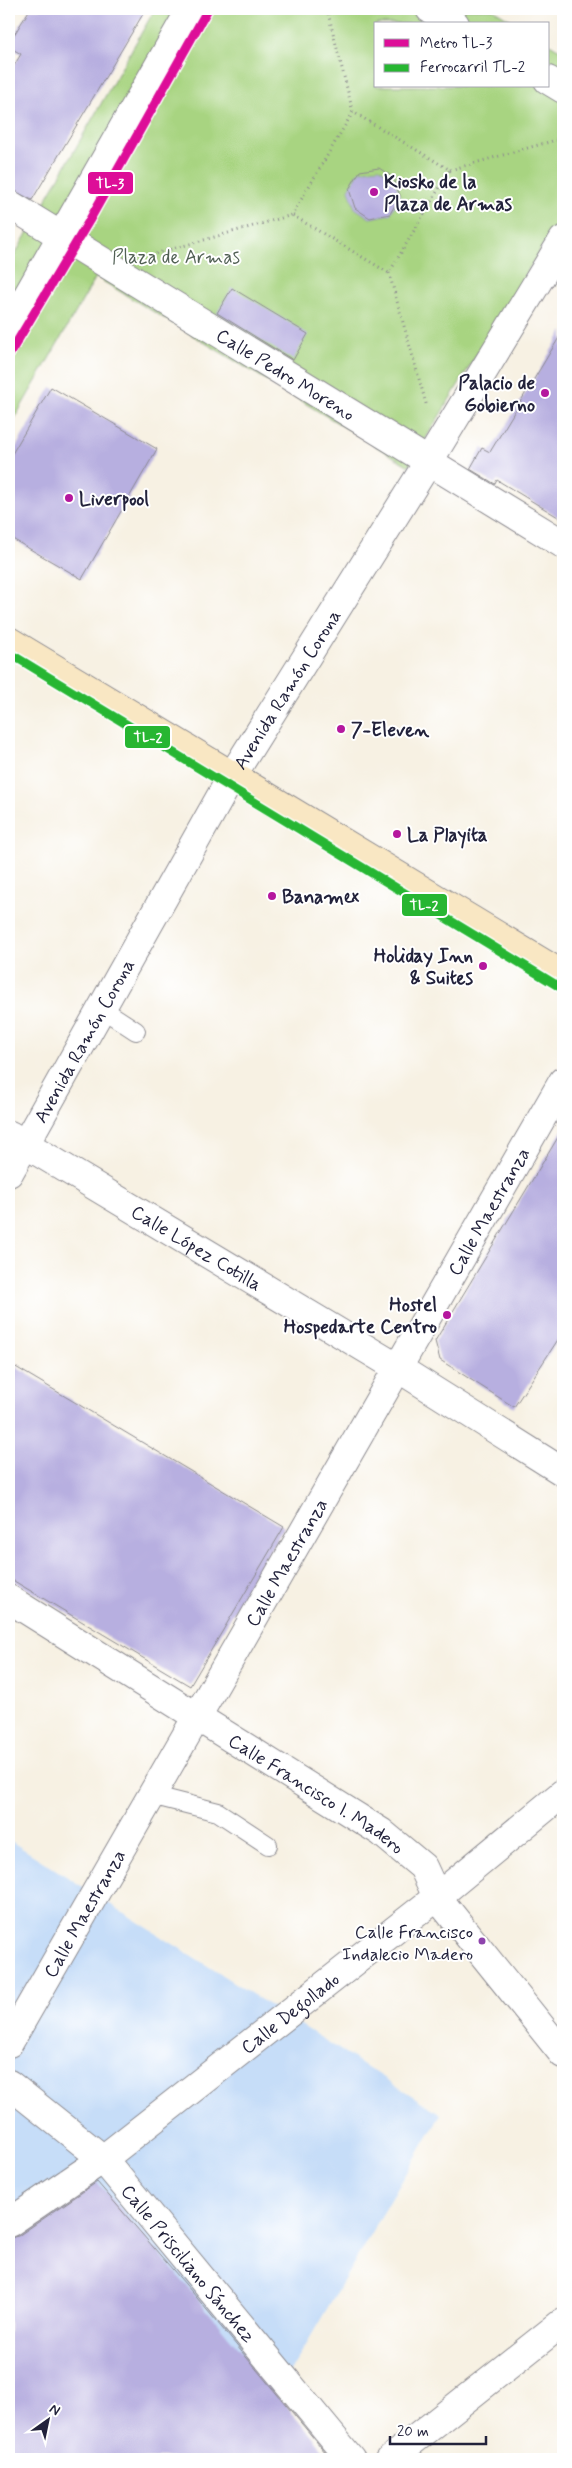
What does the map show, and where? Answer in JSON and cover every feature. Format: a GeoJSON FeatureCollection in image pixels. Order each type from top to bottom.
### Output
{"type":"FeatureCollection","features":[{"type":"Feature","properties":{"kind":"main road"},"geometry":{"type":"LineString","coordinates":[[9,641],[563,975]]}},
{"type":"Feature","properties":{"kind":"street"},"geometry":{"type":"LineString","coordinates":[[9,328],[191,9]]}},
{"type":"Feature","properties":{"kind":"street"},"geometry":{"type":"LineString","coordinates":[[430,9],[452,22]]}},
{"type":"Feature","properties":{"kind":"street"},"geometry":{"type":"LineString","coordinates":[[550,81],[563,89]]}},
{"type":"Feature","properties":{"kind":"street","name":"Calle Pedro Moreno"},"geometry":{"type":"LineString","coordinates":[[9,204],[111,266],[434,454],[563,544]]}},
{"type":"Feature","properties":{"kind":"street","name":"Avenida Ramón Corona"},"geometry":{"type":"LineString","coordinates":[[9,1173],[17,1139],[101,1008],[232,776],[434,454],[563,240]]}},
{"type":"Feature","properties":{"kind":"street","name":"Calle Maestranza"},"geometry":{"type":"LineString","coordinates":[[9,2044],[563,1080]]}},
{"type":"Feature","properties":{"kind":"street","name":"Calle López Cotilla"},"geometry":{"type":"LineString","coordinates":[[17,1139],[398,1368],[563,1472]]}},
{"type":"Feature","properties":{"kind":"street","name":"Calle Francisco I. Madero"},"geometry":{"type":"LineString","coordinates":[[9,1599],[381,1832],[423,1867],[436,1897],[563,2054]]}},
{"type":"Feature","properties":{"kind":"street","name":"Calle Degollado"},"geometry":{"type":"LineString","coordinates":[[9,2223],[103,2160],[436,1897],[563,1793]]}},
{"type":"Feature","properties":{"kind":"street","name":"Calle Prisciliano Sánchez"},"geometry":{"type":"LineString","coordinates":[[9,2084],[103,2160],[351,2459]]}},
{"type":"Feature","properties":{"kind":"street"},"geometry":{"type":"LineString","coordinates":[[390,2459],[563,2322]]}},
{"type":"Feature","properties":{"kind":"lane"},"geometry":{"type":"LineString","coordinates":[[101,1008],[136,1031]]}},
{"type":"Feature","properties":{"kind":"lane"},"geometry":{"type":"LineString","coordinates":[[151,1795],[218,1812],[268,1845]]}},
{"type":"Feature","properties":{"kind":"path"},"geometry":{"type":"LineString","coordinates":[[111,266],[292,215],[353,112],[327,9]]}},
{"type":"Feature","properties":{"kind":"path"},"geometry":{"type":"LineString","coordinates":[[353,112],[450,170]]}},
{"type":"Feature","properties":{"kind":"path"},"geometry":{"type":"LineString","coordinates":[[434,454],[389,273],[450,170],[563,138]]}},
{"type":"Feature","properties":{"kind":"path"},"geometry":{"type":"LineString","coordinates":[[292,215],[389,273]]}},
{"type":"Feature","properties":{"kind":"shaded area"},"geometry":{"type":"Polygon","coordinates":[[[9,1840],[441,2114],[239,2459],[9,2459],[9,1840]]]}},
{"type":"Feature","properties":{"kind":"green space","name":"Plaza de Armas"},"geometry":{"type":"Polygon","coordinates":[[[155,9],[493,9],[514,22],[374,22],[374,88],[550,88],[550,44],[563,52],[563,213],[409,466],[96,277],[9,428],[9,265],[155,9]],[[379,168],[360,171],[349,189],[355,208],[370,218],[390,214],[400,196],[394,178],[379,168]]]}},
{"type":"Feature","properties":{"kind":"building"},"geometry":{"type":"Polygon","coordinates":[[[30,9],[146,9],[32,200],[9,188],[9,74],[21,54],[9,47],[9,43],[30,9]]]}},
{"type":"Feature","properties":{"kind":"building","name":"Kiosko de la Plaza de Armas"},"geometry":{"type":"Polygon","coordinates":[[[379,168],[394,178],[400,196],[390,214],[370,218],[355,208],[349,189],[360,171],[379,168]]]}},
{"type":"Feature","properties":{"kind":"building"},"geometry":{"type":"Polygon","coordinates":[[[232,288],[308,334],[293,360],[217,313],[232,288]]]}},
{"type":"Feature","properties":{"kind":"building","name":"Palacio de Gobierno"},"geometry":{"type":"Polygon","coordinates":[[[563,331],[563,520],[497,480],[495,484],[470,469],[482,448],[490,452],[563,331]]]}},
{"type":"Feature","properties":{"kind":"building","name":"Liverpool"},"geometry":{"type":"Polygon","coordinates":[[[51,387],[157,449],[82,579],[9,537],[9,459],[51,387]]]}},
{"type":"Feature","properties":{"kind":"building"},"geometry":{"type":"Polygon","coordinates":[[[563,1129],[563,1332],[514,1407],[440,1360],[435,1341],[563,1129]]]}},
{"type":"Feature","properties":{"kind":"building"},"geometry":{"type":"Polygon","coordinates":[[[9,1363],[284,1527],[190,1686],[9,1578],[9,1363]]]}},
{"type":"Feature","properties":{"kind":"building"},"geometry":{"type":"Polygon","coordinates":[[[97,2182],[192,2292],[331,2459],[9,2459],[9,2238],[18,2236],[97,2182]]]}},
{"type":"Feature","properties":{"kind":"metro line","name":"TL-3"},"geometry":{"type":"LineString","coordinates":[[9,355],[89,221],[208,9]]}},
{"type":"Feature","properties":{"kind":"rail line","name":"TL-2"},"geometry":{"type":"LineString","coordinates":[[9,653],[563,989]]}},
{"type":"Feature","properties":{"kind":"place","name":"Kiosko de la Plaza de Armas"},"geometry":{"type":"Point","coordinates":[374,192]}},
{"type":"Feature","properties":{"kind":"place","name":"Palacio de Gobierno"},"geometry":{"type":"Point","coordinates":[545,393]}},
{"type":"Feature","properties":{"kind":"place","name":"Liverpool"},"geometry":{"type":"Point","coordinates":[69,498]}},
{"type":"Feature","properties":{"kind":"place","name":"7-Eleven"},"geometry":{"type":"Point","coordinates":[341,729]}},
{"type":"Feature","properties":{"kind":"place","name":"La Playita"},"geometry":{"type":"Point","coordinates":[397,834]}},
{"type":"Feature","properties":{"kind":"place","name":"Banamex"},"geometry":{"type":"Point","coordinates":[272,896]}},
{"type":"Feature","properties":{"kind":"place","name":"Holiday Inn & Suites"},"geometry":{"type":"Point","coordinates":[483,966]}},
{"type":"Feature","properties":{"kind":"place","name":"Hostel Hospedarte Centro"},"geometry":{"type":"Point","coordinates":[447,1315]}},
{"type":"Feature","properties":{"kind":"place","name":"Calle Francisco Indalecio Madero"},"geometry":{"type":"Point","coordinates":[482,1941]}}]}
